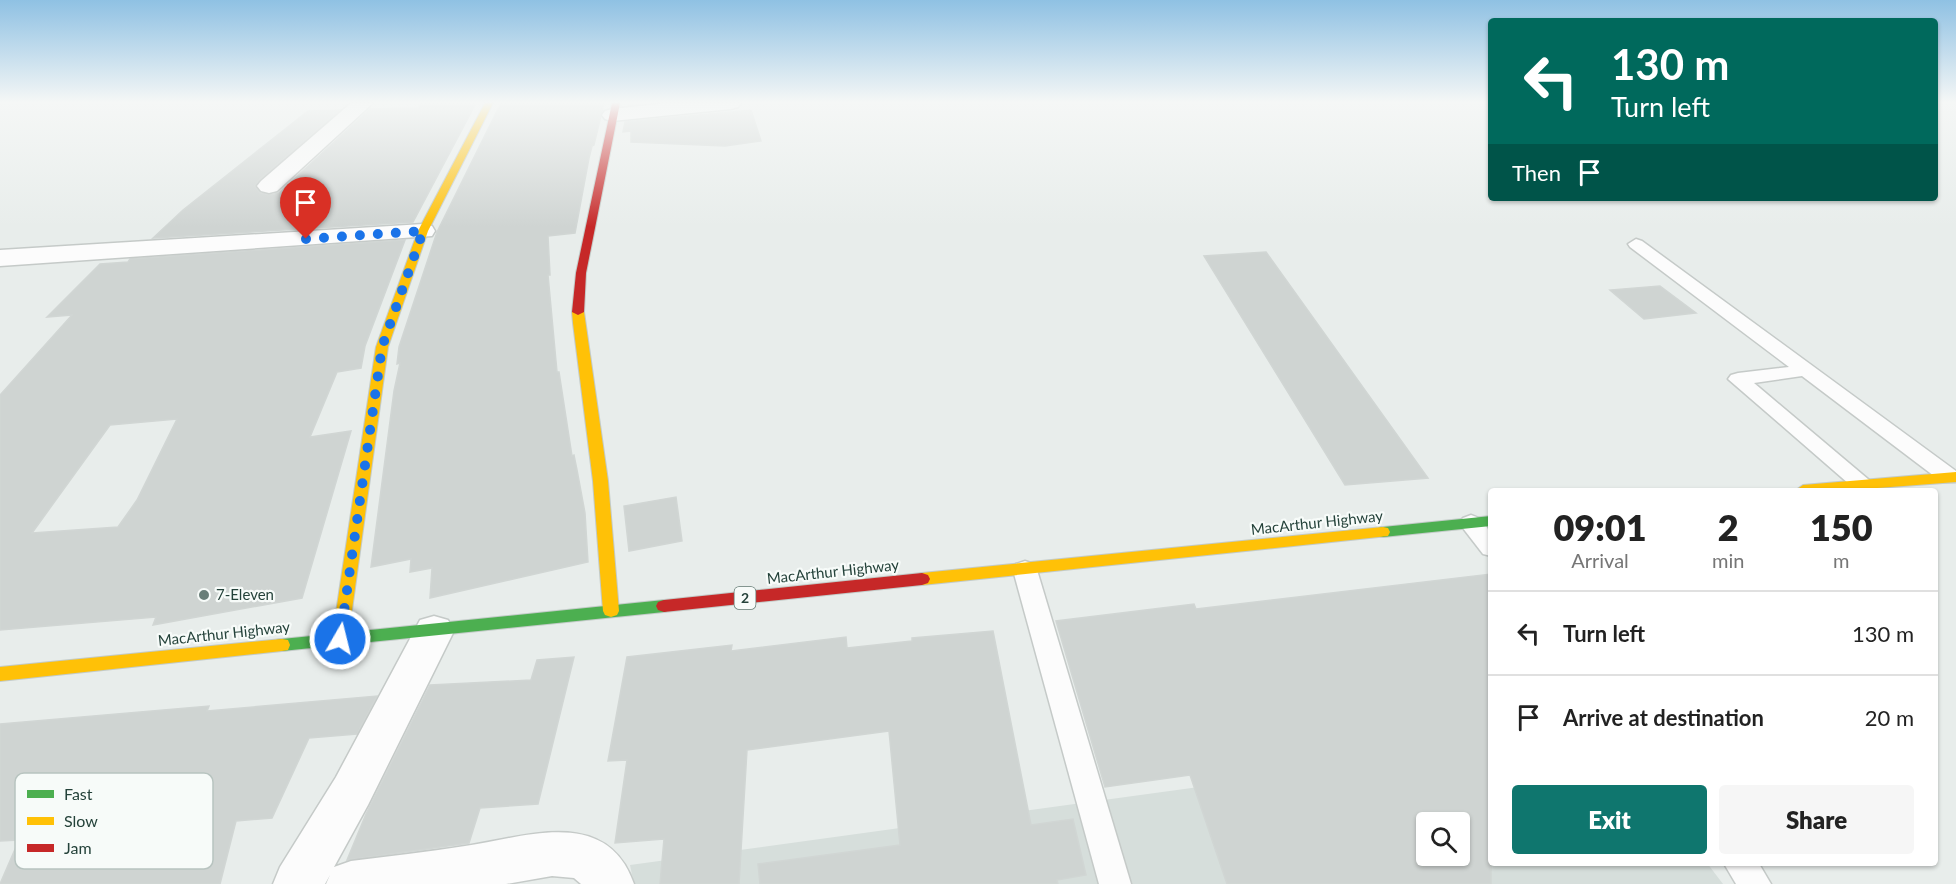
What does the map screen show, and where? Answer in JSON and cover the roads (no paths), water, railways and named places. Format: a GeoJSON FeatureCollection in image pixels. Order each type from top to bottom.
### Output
{"type":"FeatureCollection","features":[{"type":"Feature","properties":{"kind":"main road"},"geometry":{"type":"LineString","coordinates":[[340,639],[382,347],[423,231],[468,144]]}},
{"type":"Feature","properties":{"kind":"main road"},"geometry":{"type":"LineString","coordinates":[[607,144],[581,273],[578,305],[579,338],[590,398],[608,537],[611,611]]}},
{"type":"Feature","properties":{"kind":"main road"},"geometry":{"type":"LineString","coordinates":[[1827,488],[1953,477]]}},
{"type":"Feature","properties":{"kind":"main road","name":"MacArthur Highway"},"geometry":{"type":"LineString","coordinates":[[0,674],[1481,522]]}},
{"type":"Feature","properties":{"kind":"street"},"geometry":{"type":"LineString","coordinates":[[269,186],[317,144]]}},
{"type":"Feature","properties":{"kind":"street"},"geometry":{"type":"LineString","coordinates":[[0,258],[423,231]]}},
{"type":"Feature","properties":{"kind":"street"},"geometry":{"type":"LineString","coordinates":[[298,884],[352,791],[434,631]]}},
{"type":"Feature","properties":{"kind":"street"},"geometry":{"type":"LineString","coordinates":[[351,884],[479,867],[537,856],[574,856],[594,864],[608,877],[609,884]]}},
{"type":"Feature","properties":{"kind":"lane"},"geometry":{"type":"LineString","coordinates":[[1636,244],[1953,477]]}},
{"type":"Feature","properties":{"kind":"lane"},"geometry":{"type":"LineString","coordinates":[[1806,370],[1738,379],[1864,485]]}},
{"type":"Feature","properties":{"kind":"lane"},"geometry":{"type":"LineString","coordinates":[[1481,522],[1488,540]]}},
{"type":"Feature","properties":{"kind":"lane"},"geometry":{"type":"LineString","coordinates":[[1025,570],[1115,884]]}},
{"type":"Feature","properties":{"kind":"lane"},"geometry":{"type":"LineString","coordinates":[[1741,866],[1755,884]]}},
{"type":"Feature","properties":{"kind":"place","name":"7-Eleven"},"geometry":{"type":"Point","coordinates":[204,595]}}]}
